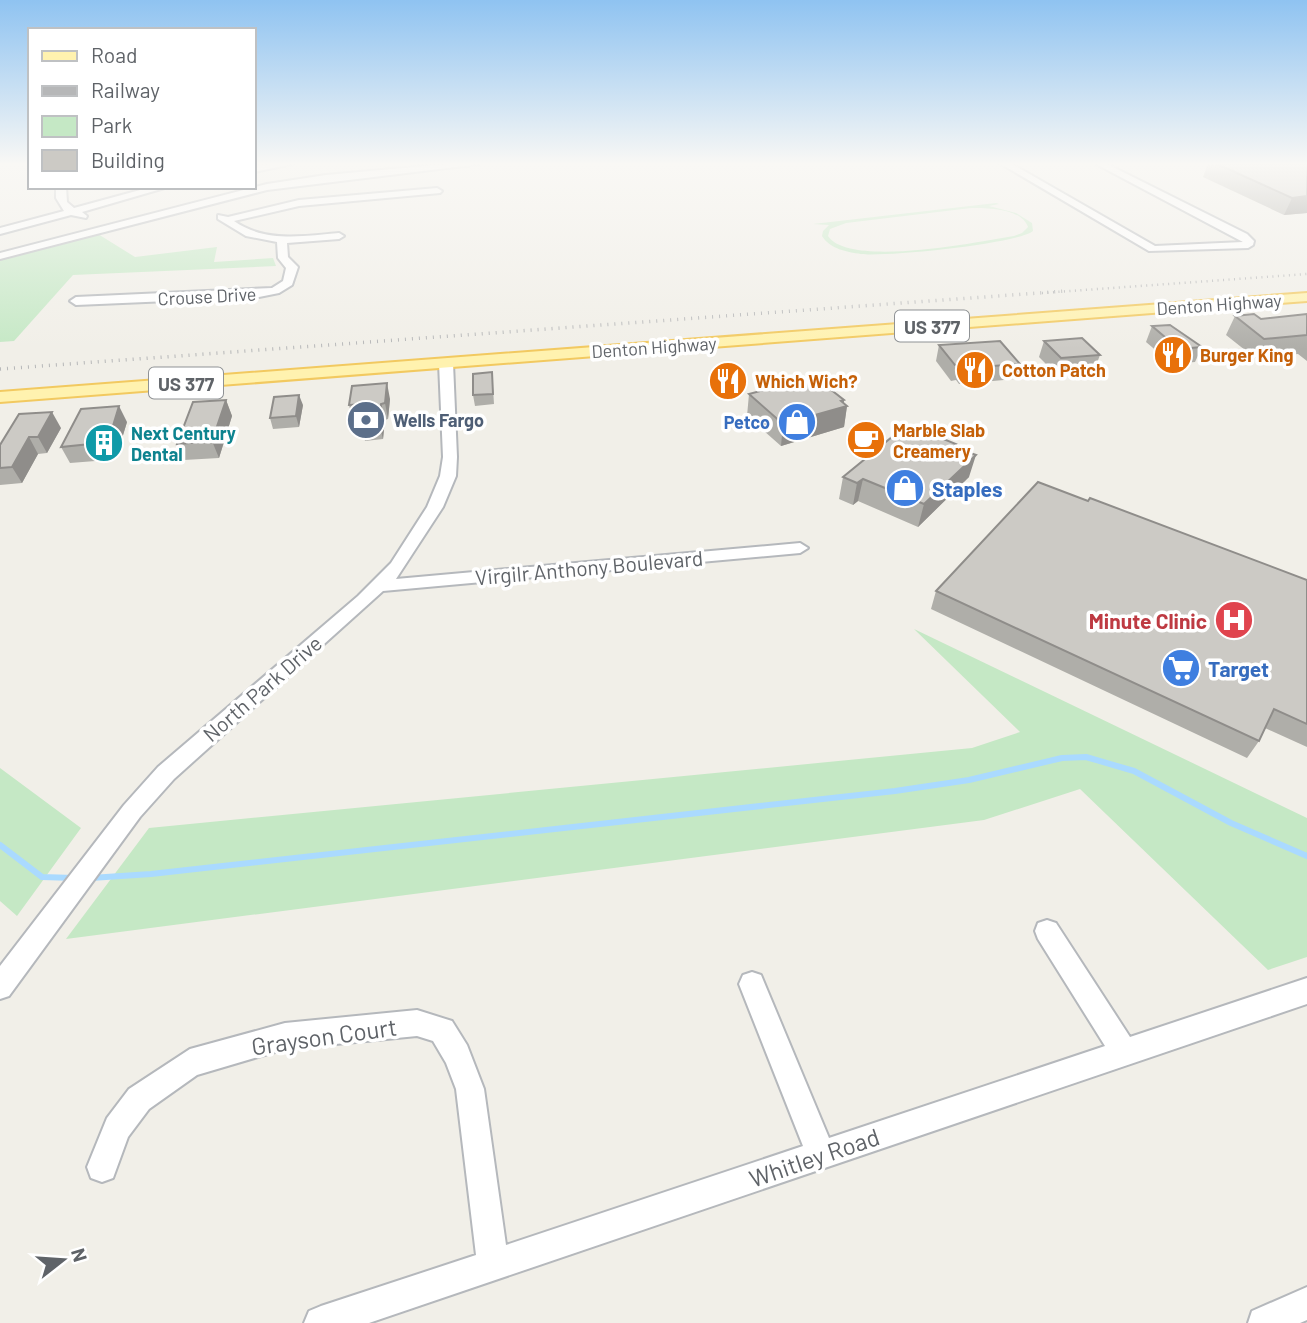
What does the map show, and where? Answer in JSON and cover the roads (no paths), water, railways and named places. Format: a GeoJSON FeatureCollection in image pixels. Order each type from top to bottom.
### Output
{"type":"FeatureCollection","features":[{"type":"Feature","properties":{"kind":"main road","name":"Denton Highway"},"geometry":{"type":"LineString","coordinates":[[0,397],[1307,297]]}},
{"type":"Feature","properties":{"kind":"street"},"geometry":{"type":"LineString","coordinates":[[0,231],[20,226]]}},
{"type":"Feature","properties":{"kind":"street"},"geometry":{"type":"LineString","coordinates":[[101,226],[108,229]]}},
{"type":"Feature","properties":{"kind":"street"},"geometry":{"type":"LineString","coordinates":[[0,256],[119,226]]}},
{"type":"Feature","properties":{"kind":"street"},"geometry":{"type":"LineString","coordinates":[[232,226],[249,235],[282,241],[340,236]]}},
{"type":"Feature","properties":{"kind":"street"},"geometry":{"type":"LineString","coordinates":[[1111,226],[1153,249],[1248,245],[1249,241],[1220,226]]}},
{"type":"Feature","properties":{"kind":"street","name":"Crouse Drive"},"geometry":{"type":"LineString","coordinates":[[76,301],[238,296],[275,291],[288,283],[292,272],[292,267],[283,258],[282,241]]}},
{"type":"Feature","properties":{"kind":"street","name":"North Park Drive"},"geometry":{"type":"LineString","coordinates":[[0,987],[132,811],[166,773],[397,567],[435,507],[448,476],[450,457],[446,363]]}},
{"type":"Feature","properties":{"kind":"street","name":"Virgilr Anthony Boulevard"},"geometry":{"type":"LineString","coordinates":[[377,586],[800,548]]}},
{"type":"Feature","properties":{"kind":"street"},"geometry":{"type":"LineString","coordinates":[[1047,931],[1124,1052]]}},
{"type":"Feature","properties":{"kind":"street"},"geometry":{"type":"LineString","coordinates":[[752,984],[821,1155]]}},
{"type":"Feature","properties":{"kind":"street","name":"Whitley Road"},"geometry":{"type":"LineString","coordinates":[[321,1323],[1307,991]]}},
{"type":"Feature","properties":{"kind":"street","name":"Grayson Court"},"geometry":{"type":"LineString","coordinates":[[102,1167],[117,1128],[139,1099],[190,1063],[285,1036],[417,1023],[442,1030],[457,1055],[470,1089],[494,1265]]}},
{"type":"Feature","properties":{"kind":"street"},"geometry":{"type":"LineString","coordinates":[[1264,1323],[1307,1303]]}},
{"type":"Feature","properties":{"kind":"waterway"},"geometry":{"type":"LineString","coordinates":[[91,878],[151,874],[895,791],[969,780],[1062,758],[1086,757],[1134,771],[1231,823],[1307,856]]}},
{"type":"Feature","properties":{"kind":"waterway"},"geometry":{"type":"LineString","coordinates":[[0,845],[42,877],[74,878]]}},
{"type":"Feature","properties":{"kind":"railway"},"geometry":{"type":"LineString","coordinates":[[1042,293],[1307,274]]}},
{"type":"Feature","properties":{"kind":"railway"},"geometry":{"type":"LineString","coordinates":[[0,369],[1066,291]]}},
{"type":"Feature","properties":{"kind":"place","name":"Burger King"},"geometry":{"type":"Point","coordinates":[1173,355]}},
{"type":"Feature","properties":{"kind":"place","name":"Cotton Patch"},"geometry":{"type":"Point","coordinates":[975,370]}},
{"type":"Feature","properties":{"kind":"place","name":"Which Wich?"},"geometry":{"type":"Point","coordinates":[728,381]}},
{"type":"Feature","properties":{"kind":"place","name":"Wells Fargo"},"geometry":{"type":"Point","coordinates":[366,420]}},
{"type":"Feature","properties":{"kind":"place","name":"Petco"},"geometry":{"type":"Point","coordinates":[797,422]}},
{"type":"Feature","properties":{"kind":"place","name":"Marble Slab Creamery"},"geometry":{"type":"Point","coordinates":[866,440]}},
{"type":"Feature","properties":{"kind":"place","name":"Next Century Dental"},"geometry":{"type":"Point","coordinates":[104,443]}},
{"type":"Feature","properties":{"kind":"place","name":"Staples"},"geometry":{"type":"Point","coordinates":[905,488]}},
{"type":"Feature","properties":{"kind":"place","name":"Minute Clinic"},"geometry":{"type":"Point","coordinates":[1234,620]}},
{"type":"Feature","properties":{"kind":"place","name":"Target"},"geometry":{"type":"Point","coordinates":[1181,668]}}]}
